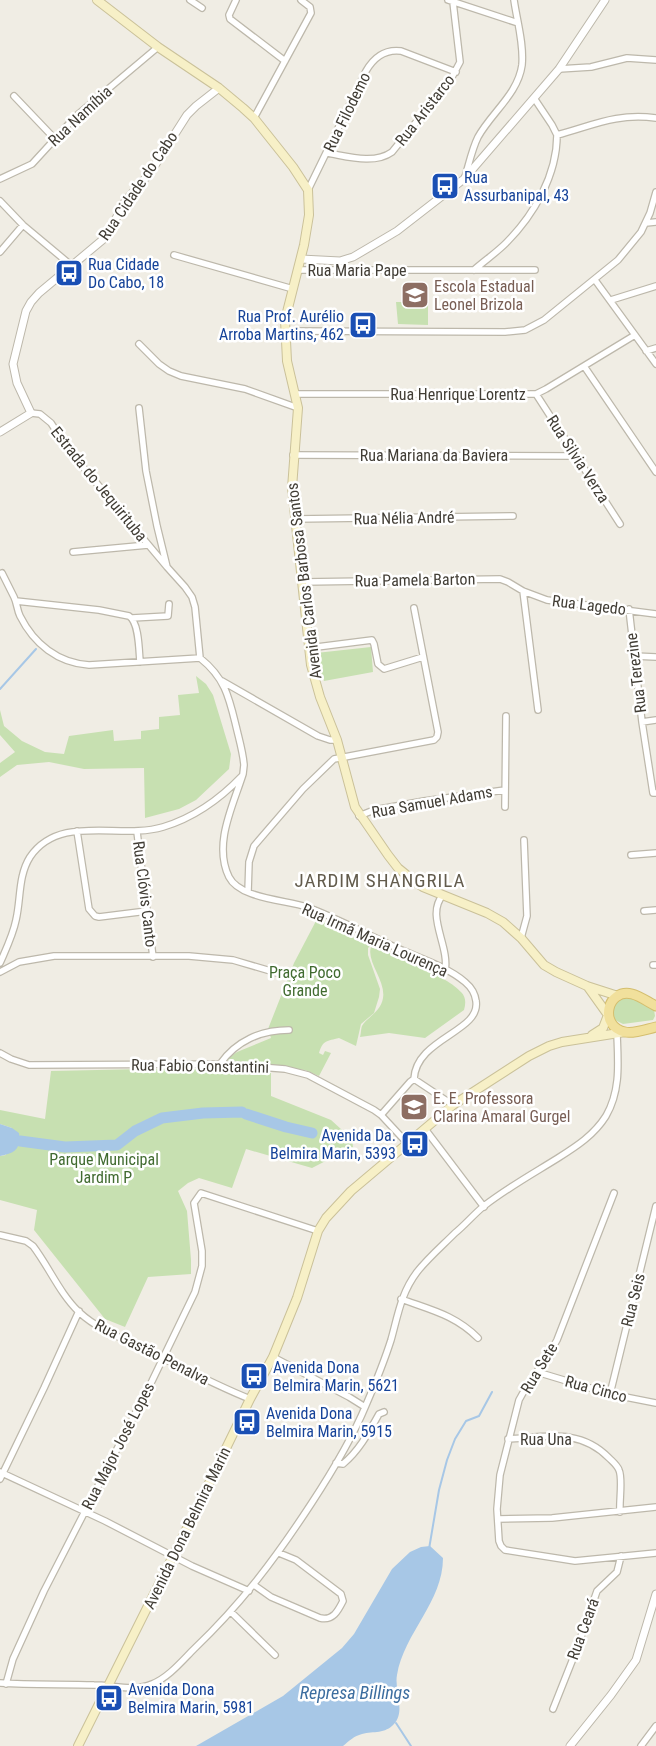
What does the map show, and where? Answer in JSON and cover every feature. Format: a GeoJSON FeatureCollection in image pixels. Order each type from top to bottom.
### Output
{"type":"FeatureCollection","features":[{"type":"Feature","properties":{"kind":"main road"},"geometry":{"type":"LineString","coordinates":[[97,0],[158,48],[219,88],[254,118],[293,167],[308,190]]}},
{"type":"Feature","properties":{"kind":"main road","name":"Avenida Carlos Barbosa Santos"},"geometry":{"type":"LineString","coordinates":[[308,190],[308,215],[301,259],[285,320],[287,361],[298,408],[293,455],[292,488],[294,519],[303,582],[309,648],[315,680],[337,740],[351,796],[359,816],[398,868],[424,887],[487,913],[503,922],[521,938],[544,965],[556,972],[587,986],[618,996]]}},
{"type":"Feature","properties":{"kind":"main road","name":"Avenida Carlos Barbosa Santos"},"geometry":{"type":"LineString","coordinates":[[587,986],[608,1015]]}},
{"type":"Feature","properties":{"kind":"main road"},"geometry":{"type":"LineString","coordinates":[[618,996],[631,994],[656,1006]]}},
{"type":"Feature","properties":{"kind":"main road","name":"Avenida Dona Belmira Marin"},"geometry":{"type":"LineString","coordinates":[[588,1037],[603,1028],[610,1005],[618,996]]}},
{"type":"Feature","properties":{"kind":"main road"},"geometry":{"type":"LineString","coordinates":[[608,1015],[610,1022],[621,1033]]}},
{"type":"Feature","properties":{"kind":"main road","name":"Avenida Dona Belmira Marin"},"geometry":{"type":"LineString","coordinates":[[78,1746],[273,1357],[297,1298],[318,1231],[326,1218],[352,1191],[453,1105],[529,1056],[549,1046],[588,1037],[655,1027]]}},
{"type":"Feature","properties":{"kind":"street"},"geometry":{"type":"LineString","coordinates":[[190,0],[202,8]]}},
{"type":"Feature","properties":{"kind":"street"},"geometry":{"type":"LineString","coordinates":[[236,0],[228,15],[230,19],[286,61]]}},
{"type":"Feature","properties":{"kind":"street"},"geometry":{"type":"LineString","coordinates":[[254,118],[286,61],[310,12],[310,7],[301,0]]}},
{"type":"Feature","properties":{"kind":"street"},"geometry":{"type":"LineString","coordinates":[[464,179],[478,137],[510,95],[520,75],[522,46],[514,0]]}},
{"type":"Feature","properties":{"kind":"street"},"geometry":{"type":"LineString","coordinates":[[301,259],[329,262],[348,260],[397,231],[464,179],[559,69],[605,0]]}},
{"type":"Feature","properties":{"kind":"street"},"geometry":{"type":"LineString","coordinates":[[451,1],[518,23]]}},
{"type":"Feature","properties":{"kind":"street","name":"Rua Aristarco"},"geometry":{"type":"LineString","coordinates":[[327,153],[370,158],[386,156],[392,152],[456,72],[460,62],[451,1]]}},
{"type":"Feature","properties":{"kind":"street","name":"Rua Namíbia"},"geometry":{"type":"LineString","coordinates":[[2,176],[32,164],[76,116],[158,48]]}},
{"type":"Feature","properties":{"kind":"street","name":"Rua Filodemo"},"geometry":{"type":"LineString","coordinates":[[308,190],[371,62],[380,55],[392,50],[401,51],[456,72]]}},
{"type":"Feature","properties":{"kind":"street"},"geometry":{"type":"LineString","coordinates":[[559,69],[591,67],[627,58],[656,60]]}},
{"type":"Feature","properties":{"kind":"street","name":"Rua Cidade do Cabo"},"geometry":{"type":"LineString","coordinates":[[32,414],[14,372],[14,355],[23,320],[31,302],[39,293],[106,237],[126,200],[150,173],[187,115],[219,88]]}},
{"type":"Feature","properties":{"kind":"street"},"geometry":{"type":"LineString","coordinates":[[14,96],[54,138]]}},
{"type":"Feature","properties":{"kind":"street"},"geometry":{"type":"LineString","coordinates":[[474,270],[507,242],[531,211],[548,182],[557,135],[552,124],[534,98]]}},
{"type":"Feature","properties":{"kind":"street"},"geometry":{"type":"LineString","coordinates":[[557,135],[611,118],[637,116],[656,118]]}},
{"type":"Feature","properties":{"kind":"street"},"geometry":{"type":"LineString","coordinates":[[285,331],[516,332],[534,326],[595,280],[627,251],[646,223],[656,192]]}},
{"type":"Feature","properties":{"kind":"street"},"geometry":{"type":"LineString","coordinates":[[0,201],[23,225],[72,266]]}},
{"type":"Feature","properties":{"kind":"street"},"geometry":{"type":"LineString","coordinates":[[646,223],[656,222]]}},
{"type":"Feature","properties":{"kind":"street"},"geometry":{"type":"LineString","coordinates":[[0,252],[23,225]]}},
{"type":"Feature","properties":{"kind":"street"},"geometry":{"type":"LineString","coordinates":[[174,255],[293,289]]}},
{"type":"Feature","properties":{"kind":"street"},"geometry":{"type":"LineString","coordinates":[[348,260],[353,269]]}},
{"type":"Feature","properties":{"kind":"street","name":"Rua Maria Pape"},"geometry":{"type":"LineString","coordinates":[[299,270],[535,270]]}},
{"type":"Feature","properties":{"kind":"street"},"geometry":{"type":"LineString","coordinates":[[595,280],[656,364]]}},
{"type":"Feature","properties":{"kind":"street"},"geometry":{"type":"LineString","coordinates":[[611,300],[656,286]]}},
{"type":"Feature","properties":{"kind":"street","name":"Rua Henrique Lorentz"},"geometry":{"type":"LineString","coordinates":[[295,394],[536,394],[635,335]]}},
{"type":"Feature","properties":{"kind":"street"},"geometry":{"type":"LineString","coordinates":[[139,344],[159,364],[181,376],[245,389],[298,408]]}},
{"type":"Feature","properties":{"kind":"street"},"geometry":{"type":"LineString","coordinates":[[646,351],[656,348]]}},
{"type":"Feature","properties":{"kind":"street"},"geometry":{"type":"LineString","coordinates":[[584,366],[656,472]]}},
{"type":"Feature","properties":{"kind":"street","name":"Rua Silvia Verza"},"geometry":{"type":"LineString","coordinates":[[536,394],[620,524]]}},
{"type":"Feature","properties":{"kind":"street"},"geometry":{"type":"LineString","coordinates":[[140,408],[146,471],[167,567]]}},
{"type":"Feature","properties":{"kind":"street"},"geometry":{"type":"LineString","coordinates":[[0,432],[32,414]]}},
{"type":"Feature","properties":{"kind":"street","name":"Estrada do Jequirituba"},"geometry":{"type":"LineString","coordinates":[[32,414],[40,414],[51,423],[68,449],[192,597],[195,607],[200,658]]}},
{"type":"Feature","properties":{"kind":"street","name":"Rua Mariana da Baviera"},"geometry":{"type":"LineString","coordinates":[[293,455],[576,456]]}},
{"type":"Feature","properties":{"kind":"street","name":"Rua Nélia André"},"geometry":{"type":"LineString","coordinates":[[294,519],[512,516]]}},
{"type":"Feature","properties":{"kind":"street"},"geometry":{"type":"LineString","coordinates":[[73,552],[148,545]]}},
{"type":"Feature","properties":{"kind":"street"},"geometry":{"type":"LineString","coordinates":[[2,573],[14,598],[18,613],[26,627],[39,642],[59,658],[71,663],[89,665],[200,658]]}},
{"type":"Feature","properties":{"kind":"street","name":"Rua Pamela Barton"},"geometry":{"type":"LineString","coordinates":[[303,582],[490,578],[508,582],[523,592]]}},
{"type":"Feature","properties":{"kind":"street"},"geometry":{"type":"LineString","coordinates":[[523,592],[538,710]]}},
{"type":"Feature","properties":{"kind":"street","name":"Rua Lagedo"},"geometry":{"type":"LineString","coordinates":[[523,592],[556,602],[656,614]]}},
{"type":"Feature","properties":{"kind":"street"},"geometry":{"type":"LineString","coordinates":[[14,598],[115,613],[132,618],[168,616],[169,604]]}},
{"type":"Feature","properties":{"kind":"street"},"geometry":{"type":"LineString","coordinates":[[248,892],[249,862],[254,846],[322,769],[334,759],[434,740],[437,737],[438,732],[414,608]]}},
{"type":"Feature","properties":{"kind":"street","name":"Rua Terezine"},"geometry":{"type":"LineString","coordinates":[[629,610],[642,722],[653,793],[656,793]]}},
{"type":"Feature","properties":{"kind":"street"},"geometry":{"type":"LineString","coordinates":[[132,618],[136,627],[140,662]]}},
{"type":"Feature","properties":{"kind":"street"},"geometry":{"type":"LineString","coordinates":[[309,648],[372,640],[378,664],[381,668],[386,669],[423,657]]}},
{"type":"Feature","properties":{"kind":"street"},"geometry":{"type":"LineString","coordinates":[[634,656],[656,657]]}},
{"type":"Feature","properties":{"kind":"street","name":"Rua Irmã Maria Lourença"},"geometry":{"type":"LineString","coordinates":[[200,658],[221,680],[228,693],[244,758],[244,774],[224,837],[223,858],[231,880],[238,887],[248,892],[314,910],[445,970],[470,986],[475,996],[476,1010],[468,1022],[422,1056],[416,1065],[414,1079]]}},
{"type":"Feature","properties":{"kind":"street"},"geometry":{"type":"LineString","coordinates":[[221,680],[318,736],[337,740]]}},
{"type":"Feature","properties":{"kind":"street"},"geometry":{"type":"LineString","coordinates":[[505,807],[506,716]]}},
{"type":"Feature","properties":{"kind":"street"},"geometry":{"type":"LineString","coordinates":[[642,722],[656,720]]}},
{"type":"Feature","properties":{"kind":"street"},"geometry":{"type":"LineString","coordinates":[[0,963],[16,921],[21,882],[27,862],[44,843],[63,834],[77,832],[102,830],[137,832],[162,827],[193,815],[212,802],[244,774]]}},
{"type":"Feature","properties":{"kind":"street","name":"Rua Samuel Adams"},"geometry":{"type":"LineString","coordinates":[[359,816],[374,810],[424,801],[505,790]]}},
{"type":"Feature","properties":{"kind":"street"},"geometry":{"type":"LineString","coordinates":[[77,832],[89,909],[92,914],[99,917],[147,911]]}},
{"type":"Feature","properties":{"kind":"street","name":"Rua Clóvis Canto"},"geometry":{"type":"LineString","coordinates":[[137,832],[153,957]]}},
{"type":"Feature","properties":{"kind":"street"},"geometry":{"type":"LineString","coordinates":[[521,938],[527,916],[524,840]]}},
{"type":"Feature","properties":{"kind":"street"},"geometry":{"type":"LineString","coordinates":[[631,855],[656,853]]}},
{"type":"Feature","properties":{"kind":"street"},"geometry":{"type":"LineString","coordinates":[[444,895],[439,901],[436,910],[445,955],[445,970]]}},
{"type":"Feature","properties":{"kind":"street"},"geometry":{"type":"LineString","coordinates":[[644,911],[656,910]]}},
{"type":"Feature","properties":{"kind":"street"},"geometry":{"type":"LineString","coordinates":[[0,972],[19,962],[54,956],[189,956],[233,960],[291,977]]}},
{"type":"Feature","properties":{"kind":"street"},"geometry":{"type":"LineString","coordinates":[[220,1064],[233,1048],[244,1042],[272,1030],[289,1030]]}},
{"type":"Feature","properties":{"kind":"street"},"geometry":{"type":"LineString","coordinates":[[3,1683],[32,1686],[142,1686],[152,1684],[161,1679],[232,1612],[280,1552],[336,1463],[365,1407],[390,1341],[401,1299],[407,1286],[428,1259],[484,1207],[578,1146],[596,1129],[607,1115],[614,1098],[619,1077],[621,1033]]}},
{"type":"Feature","properties":{"kind":"street","name":"Rua Fabio Constantini"},"geometry":{"type":"LineString","coordinates":[[0,1053],[10,1060],[29,1065],[220,1064],[285,1069],[302,1073],[356,1100],[381,1115],[408,1144]]}},
{"type":"Feature","properties":{"kind":"street"},"geometry":{"type":"LineString","coordinates":[[381,1115],[414,1079],[453,1105]]}},
{"type":"Feature","properties":{"kind":"street"},"geometry":{"type":"LineString","coordinates":[[425,1129],[484,1207]]}},
{"type":"Feature","properties":{"kind":"street","name":"Rua Major José Lopes"},"geometry":{"type":"LineString","coordinates":[[3,1683],[34,1612],[84,1511],[164,1358],[195,1292],[199,1280],[202,1251],[194,1203],[201,1193],[318,1231]]}},
{"type":"Feature","properties":{"kind":"street","name":"Rua Sete"},"geometry":{"type":"LineString","coordinates":[[614,1193],[556,1340],[524,1390],[520,1400],[508,1439],[500,1475],[498,1519],[499,1541],[505,1550],[575,1560],[621,1556]]}},
{"type":"Feature","properties":{"kind":"street","name":"Rua Seis"},"geometry":{"type":"LineString","coordinates":[[610,1394],[656,1206]]}},
{"type":"Feature","properties":{"kind":"street","name":"Rua Gastão Penalva"},"geometry":{"type":"LineString","coordinates":[[0,1234],[26,1241],[33,1246],[79,1311],[106,1330],[250,1400]]}},
{"type":"Feature","properties":{"kind":"street"},"geometry":{"type":"LineString","coordinates":[[401,1299],[450,1316],[478,1338]]}},
{"type":"Feature","properties":{"kind":"street"},"geometry":{"type":"LineString","coordinates":[[79,1311],[44,1388],[1,1474],[84,1511],[173,1556],[249,1591]]}},
{"type":"Feature","properties":{"kind":"street"},"geometry":{"type":"LineString","coordinates":[[273,1357],[365,1407]]}},
{"type":"Feature","properties":{"kind":"street","name":"Rua Cinco"},"geometry":{"type":"LineString","coordinates":[[537,1372],[610,1394],[656,1403]]}},
{"type":"Feature","properties":{"kind":"street"},"geometry":{"type":"LineString","coordinates":[[336,1463],[342,1464],[345,1462],[367,1436],[379,1414],[384,1412]]}},
{"type":"Feature","properties":{"kind":"street","name":"Rua Una"},"geometry":{"type":"LineString","coordinates":[[508,1439],[562,1436],[581,1438],[589,1442],[605,1454],[619,1470],[620,1512]]}},
{"type":"Feature","properties":{"kind":"street"},"geometry":{"type":"LineString","coordinates":[[498,1519],[552,1518],[656,1508]]}},
{"type":"Feature","properties":{"kind":"street"},"geometry":{"type":"LineString","coordinates":[[254,1585],[271,1597],[320,1618],[328,1619],[334,1616],[343,1601],[341,1594],[296,1560],[280,1552]]}},
{"type":"Feature","properties":{"kind":"street"},"geometry":{"type":"LineString","coordinates":[[621,1556],[656,1553]]}},
{"type":"Feature","properties":{"kind":"street","name":"Rua Ceará"},"geometry":{"type":"LineString","coordinates":[[553,1709],[597,1591],[617,1572],[621,1556]]}},
{"type":"Feature","properties":{"kind":"street"},"geometry":{"type":"LineString","coordinates":[[570,1746],[636,1660],[656,1594]]}},
{"type":"Feature","properties":{"kind":"street"},"geometry":{"type":"LineString","coordinates":[[232,1612],[275,1655]]}},
{"type":"Feature","properties":{"kind":"street"},"geometry":{"type":"LineString","coordinates":[[641,1746],[656,1726]]}},
{"type":"Feature","properties":{"kind":"green space"},"geometry":{"type":"Polygon","coordinates":[[[396,302],[405,302],[408,305],[428,304],[428,325],[398,324],[396,302]]]}},
{"type":"Feature","properties":{"kind":"green space"},"geometry":{"type":"Polygon","coordinates":[[[371,647],[373,672],[324,681],[316,653],[371,647]]]}},
{"type":"Feature","properties":{"kind":"green space"},"geometry":{"type":"Polygon","coordinates":[[[196,676],[206,684],[213,695],[231,754],[229,769],[196,800],[179,809],[145,818],[144,768],[84,769],[49,762],[17,765],[0,777],[0,763],[15,752],[0,735],[0,710],[4,726],[22,741],[45,752],[64,754],[69,736],[113,730],[114,741],[141,739],[141,731],[159,729],[159,717],[180,715],[178,695],[199,693],[196,676]]]}},
{"type":"Feature","properties":{"kind":"green space","name":"Praça Poco Grande"},"geometry":{"type":"Polygon","coordinates":[[[317,919],[370,946],[368,948],[368,955],[380,989],[379,997],[374,1013],[361,1024],[356,1046],[339,1038],[324,1043],[319,1053],[323,1055],[325,1051],[331,1053],[319,1076],[305,1070],[229,1064],[227,1059],[237,1052],[271,1038],[268,1029],[294,963],[317,919]]]}},
{"type":"Feature","properties":{"kind":"green space"},"geometry":{"type":"Polygon","coordinates":[[[371,947],[419,966],[455,986],[464,996],[464,1010],[425,1038],[389,1033],[360,1037],[362,1026],[380,1007],[383,998],[382,985],[371,958],[371,947]]]}},
{"type":"Feature","properties":{"kind":"green space"},"geometry":{"type":"Polygon","coordinates":[[[629,995],[654,1010],[655,1016],[653,1020],[623,1024],[613,1019],[611,1004],[629,995]]]}},
{"type":"Feature","properties":{"kind":"green space","name":"Parque Municipal Jardim P"},"geometry":{"type":"Polygon","coordinates":[[[230,1069],[271,1073],[271,1096],[331,1120],[352,1139],[353,1147],[312,1168],[246,1149],[232,1188],[199,1178],[188,1183],[178,1191],[187,1211],[191,1274],[148,1277],[125,1327],[105,1319],[34,1230],[37,1210],[0,1200],[0,1156],[6,1155],[12,1128],[0,1124],[0,1110],[45,1119],[51,1071],[230,1069]]]}},
{"type":"Feature","properties":{"kind":"water"},"geometry":{"type":"Polygon","coordinates":[[[0,1124],[12,1128],[19,1133],[19,1143],[13,1152],[0,1156],[0,1124]]]}},
{"type":"Feature","properties":{"kind":"water","name":"Represa Billings"},"geometry":{"type":"Polygon","coordinates":[[[430,1546],[443,1558],[441,1574],[437,1589],[401,1660],[397,1675],[399,1713],[391,1727],[383,1731],[359,1735],[343,1746],[196,1746],[283,1696],[342,1648],[354,1634],[392,1569],[410,1552],[421,1547],[430,1546]]]}},
{"type":"Feature","properties":{"kind":"waterway"},"geometry":{"type":"LineString","coordinates":[[0,689],[36,649]]}},
{"type":"Feature","properties":{"kind":"waterway"},"geometry":{"type":"LineString","coordinates":[[20,1141],[65,1147],[117,1145],[135,1131],[162,1118],[203,1113],[242,1112]]}},
{"type":"Feature","properties":{"kind":"waterway"},"geometry":{"type":"LineString","coordinates":[[246,1114],[312,1133]]}},
{"type":"Feature","properties":{"kind":"waterway"},"geometry":{"type":"LineString","coordinates":[[429,1549],[439,1490],[455,1439],[466,1421],[479,1416],[492,1392]]}},
{"type":"Feature","properties":{"kind":"waterway"},"geometry":{"type":"LineString","coordinates":[[396,1723],[411,1746]]}},
{"type":"Feature","properties":{"kind":"place","name":"Rua Assurbanipal, 43"},"geometry":{"type":"Point","coordinates":[445,186]}},
{"type":"Feature","properties":{"kind":"place","name":"Rua Cidade Do Cabo, 18"},"geometry":{"type":"Point","coordinates":[69,273]}},
{"type":"Feature","properties":{"kind":"place","name":"Escola Estadual Leonel Brizola"},"geometry":{"type":"Point","coordinates":[415,295]}},
{"type":"Feature","properties":{"kind":"place","name":"Rua Prof. Aurélio Arroba Martins, 462"},"geometry":{"type":"Point","coordinates":[363,325]}},
{"type":"Feature","properties":{"kind":"place","name":"E. E. Professora Clarina Amaral Gurgel"},"geometry":{"type":"Point","coordinates":[414,1107]}},
{"type":"Feature","properties":{"kind":"place","name":"Avenida Da. Belmira Marin, 5393"},"geometry":{"type":"Point","coordinates":[415,1144]}},
{"type":"Feature","properties":{"kind":"place","name":"Avenida Dona Belmira Marin, 5621"},"geometry":{"type":"Point","coordinates":[254,1376]}},
{"type":"Feature","properties":{"kind":"place","name":"Avenida Dona Belmira Marin, 5915"},"geometry":{"type":"Point","coordinates":[247,1422]}},
{"type":"Feature","properties":{"kind":"place","name":"Avenida Dona Belmira Marin, 5981"},"geometry":{"type":"Point","coordinates":[109,1698]}},
{"type":"Feature","properties":{"kind":"district","name":"JARDIM SHANGRILA"},"geometry":{"type":"Point","coordinates":[380,880]}}]}
